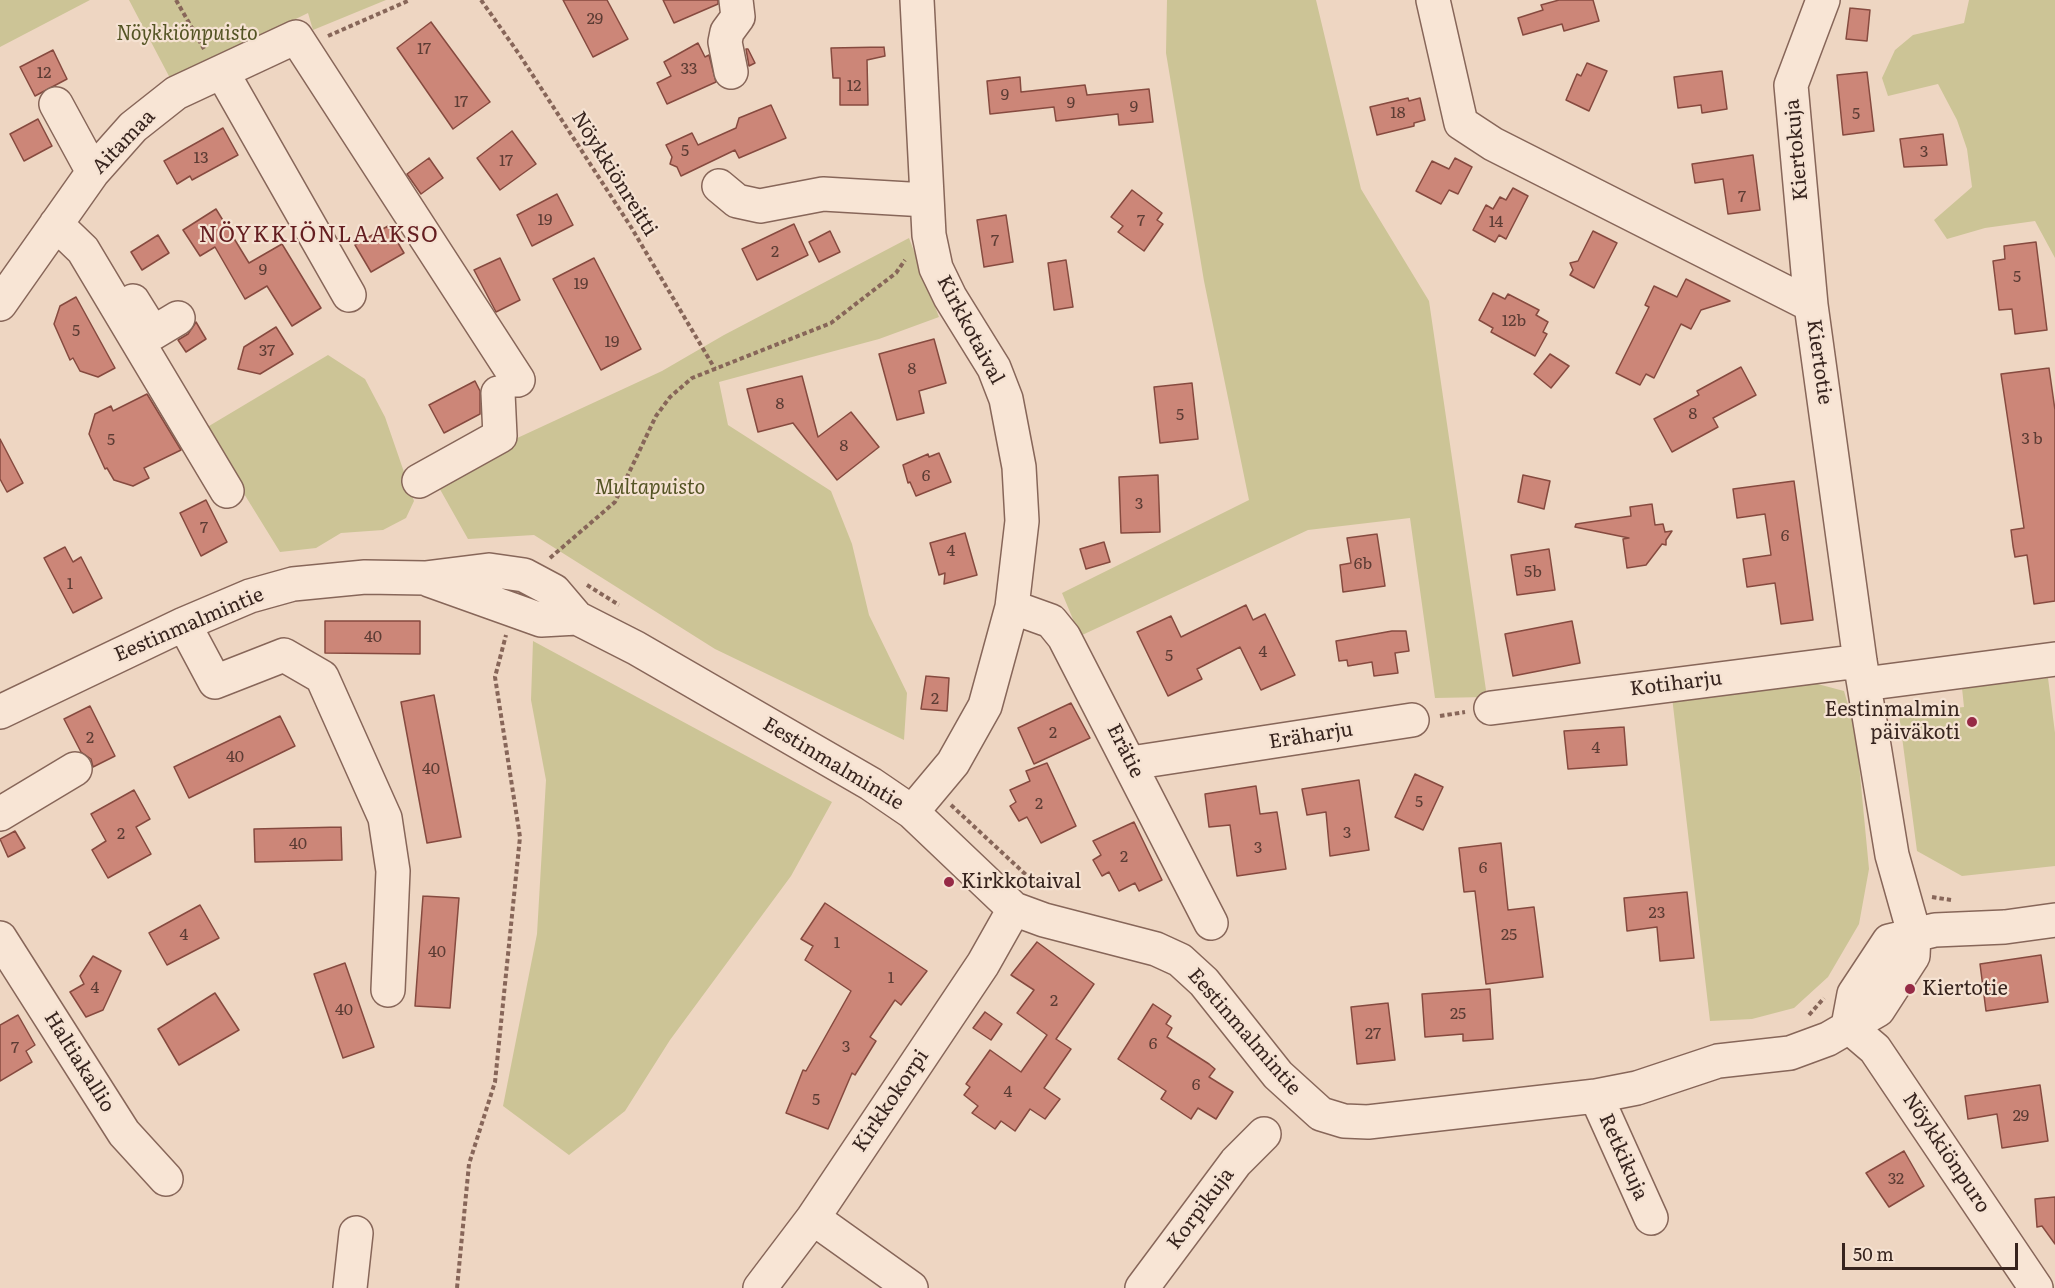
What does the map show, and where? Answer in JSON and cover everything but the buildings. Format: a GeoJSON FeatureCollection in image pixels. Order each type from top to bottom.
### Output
{"type":"FeatureCollection","features":[{"type":"Feature","properties":{"kind":"street"},"geometry":{"type":"LineString","coordinates":[[731,72],[725,42],[727,32],[738,17],[736,0]]}},
{"type":"Feature","properties":{"kind":"street","name":"Kirkkotaival"},"geometry":{"type":"LineString","coordinates":[[912,812],[953,763],[972,733],[985,706],[1012,607],[1022,521],[1014,431],[994,368],[950,297],[936,268],[928,235],[917,0]]}},
{"type":"Feature","properties":{"kind":"street","name":"Kiertotie"},"geometry":{"type":"LineString","coordinates":[[1433,0],[1461,123],[1503,149],[1811,305],[1862,672],[1892,855],[1921,916]]}},
{"type":"Feature","properties":{"kind":"street","name":"Kiertokuja"},"geometry":{"type":"LineString","coordinates":[[1811,305],[1791,85],[1823,0]]}},
{"type":"Feature","properties":{"kind":"street","name":"Aitamaa"},"geometry":{"type":"LineString","coordinates":[[0,304],[93,172],[141,120],[176,93],[296,37]]}},
{"type":"Feature","properties":{"kind":"street"},"geometry":{"type":"LineString","coordinates":[[296,37],[508,387],[500,436],[419,481]]}},
{"type":"Feature","properties":{"kind":"street"},"geometry":{"type":"LineString","coordinates":[[219,74],[349,296]]}},
{"type":"Feature","properties":{"kind":"street"},"geometry":{"type":"LineString","coordinates":[[56,104],[93,172]]}},
{"type":"Feature","properties":{"kind":"street"},"geometry":{"type":"LineString","coordinates":[[719,186],[737,201],[760,206],[823,194],[926,200]]}},
{"type":"Feature","properties":{"kind":"street"},"geometry":{"type":"LineString","coordinates":[[60,218],[87,229],[153,333],[178,318]]}},
{"type":"Feature","properties":{"kind":"street"},"geometry":{"type":"LineString","coordinates":[[60,218],[83,249],[227,491]]}},
{"type":"Feature","properties":{"kind":"street","name":"Eestinmalmintie"},"geometry":{"type":"LineString","coordinates":[[0,712],[184,624],[250,596],[293,584],[365,576],[425,578],[489,570],[524,575],[554,591],[577,618],[636,648],[861,778],[912,812],[1014,909],[1044,920],[1156,949],[1180,960],[1204,982],[1278,1076],[1312,1107],[1336,1119],[1368,1122],[1596,1096],[1637,1088],[1718,1061],[1790,1053],[1828,1039],[1878,1010],[1913,956],[1921,916]]}},
{"type":"Feature","properties":{"kind":"street","name":"Erätie"},"geometry":{"type":"LineString","coordinates":[[1012,607],[1051,621],[1064,637],[1131,763],[1211,923]]}},
{"type":"Feature","properties":{"kind":"street"},"geometry":{"type":"LineString","coordinates":[[184,624],[215,682],[284,655],[322,677],[385,818],[393,871],[388,990]]}},
{"type":"Feature","properties":{"kind":"street","name":"Kotiharju"},"geometry":{"type":"LineString","coordinates":[[1491,708],[1862,672],[2055,659]]}},
{"type":"Feature","properties":{"kind":"street","name":"Eräharju"},"geometry":{"type":"LineString","coordinates":[[1131,763],[1412,720]]}},
{"type":"Feature","properties":{"kind":"street"},"geometry":{"type":"LineString","coordinates":[[0,814],[75,769]]}},
{"type":"Feature","properties":{"kind":"street","name":"Kirkkokorpi"},"geometry":{"type":"LineString","coordinates":[[760,1288],[813,1218],[983,964],[1014,909]]}},
{"type":"Feature","properties":{"kind":"street"},"geometry":{"type":"LineString","coordinates":[[1921,916],[2005,927],[2055,920]]}},
{"type":"Feature","properties":{"kind":"street","name":"Haltiakallio"},"geometry":{"type":"LineString","coordinates":[[0,938],[124,1133],[166,1179]]}},
{"type":"Feature","properties":{"kind":"street","name":"Nöykkiönpuro"},"geometry":{"type":"LineString","coordinates":[[1848,1026],[1875,1049],[2036,1288]]}},
{"type":"Feature","properties":{"kind":"street","name":"Retkikuja"},"geometry":{"type":"LineString","coordinates":[[1596,1096],[1651,1218]]}},
{"type":"Feature","properties":{"kind":"street","name":"Korpikuja"},"geometry":{"type":"LineString","coordinates":[[1142,1288],[1236,1162],[1264,1134]]}},
{"type":"Feature","properties":{"kind":"street"},"geometry":{"type":"LineString","coordinates":[[813,1218],[911,1288]]}},
{"type":"Feature","properties":{"kind":"street"},"geometry":{"type":"LineString","coordinates":[[350,1288],[356,1233]]}},
{"type":"Feature","properties":{"kind":"path"},"geometry":{"type":"LineString","coordinates":[[176,0],[191,22],[219,74]]}},
{"type":"Feature","properties":{"kind":"path"},"geometry":{"type":"LineString","coordinates":[[296,37],[315,41],[410,0]]}},
{"type":"Feature","properties":{"kind":"path","name":"Nöykkiönreitti"},"geometry":{"type":"LineString","coordinates":[[481,0],[519,54],[631,227],[715,369]]}},
{"type":"Feature","properties":{"kind":"path"},"geometry":{"type":"LineString","coordinates":[[548,560],[615,502],[656,416],[670,397],[692,378],[831,323],[896,273],[928,235]]}},
{"type":"Feature","properties":{"kind":"path"},"geometry":{"type":"LineString","coordinates":[[457,1288],[469,1164],[495,1082],[520,837],[495,677],[507,632]]}},
{"type":"Feature","properties":{"kind":"path"},"geometry":{"type":"LineString","coordinates":[[1412,720],[1491,708]]}},
{"type":"Feature","properties":{"kind":"path"},"geometry":{"type":"LineString","coordinates":[[963,816],[1025,877],[1044,891]]}},
{"type":"Feature","properties":{"kind":"path"},"geometry":{"type":"LineString","coordinates":[[1921,916],[1955,900]]}},
{"type":"Feature","properties":{"kind":"path"},"geometry":{"type":"LineString","coordinates":[[1806,1018],[1830,990]]}},
{"type":"Feature","properties":{"kind":"green space","name":"Nöykkiönpuisto"},"geometry":{"type":"Polygon","coordinates":[[[0,0],[90,0],[0,47],[0,0]]]}},
{"type":"Feature","properties":{"kind":"green space","name":"Nöykkiönpuisto"},"geometry":{"type":"Polygon","coordinates":[[[129,0],[386,0],[313,30],[308,13],[171,80],[129,0]]]}},
{"type":"Feature","properties":{"kind":"green space"},"geometry":{"type":"Polygon","coordinates":[[[1167,0],[1316,0],[1361,189],[1429,301],[1487,697],[1435,698],[1410,518],[1308,530],[1080,636],[1062,593],[1249,500],[1204,281],[1166,53],[1167,0]]]}},
{"type":"Feature","properties":{"kind":"green space"},"geometry":{"type":"Polygon","coordinates":[[[1969,0],[2055,0],[2055,258],[2035,221],[1985,228],[1947,239],[1934,220],[1972,187],[1967,149],[1957,120],[1938,84],[1888,96],[1882,78],[1895,50],[1913,35],[1964,23],[1969,0]]]}},
{"type":"Feature","properties":{"kind":"green space","name":"Multapuisto"},"geometry":{"type":"Polygon","coordinates":[[[909,238],[939,317],[879,339],[719,382],[728,425],[831,491],[852,544],[869,615],[907,693],[904,740],[715,649],[534,535],[468,539],[437,484],[500,446],[662,371],[724,335],[909,238]]]}},
{"type":"Feature","properties":{"kind":"green space"},"geometry":{"type":"Polygon","coordinates":[[[328,355],[365,379],[385,417],[414,501],[406,518],[383,530],[341,533],[316,548],[280,552],[204,429],[328,355]]]}},
{"type":"Feature","properties":{"kind":"green space"},"geometry":{"type":"Polygon","coordinates":[[[533,641],[832,802],[791,876],[670,1040],[625,1111],[569,1155],[503,1106],[537,934],[546,780],[531,700],[533,641]]]}},
{"type":"Feature","properties":{"kind":"green space","name":"Eestinmalmin päiväkoti"},"geometry":{"type":"Polygon","coordinates":[[[2048,678],[2055,733],[2055,866],[1962,876],[1917,851],[1899,714],[1964,707],[1962,688],[2048,678]]]}},
{"type":"Feature","properties":{"kind":"green space"},"geometry":{"type":"Polygon","coordinates":[[[1810,682],[1844,691],[1856,733],[1869,869],[1859,924],[1828,977],[1794,1008],[1752,1019],[1710,1021],[1672,697],[1810,682]]]}},
{"type":"Feature","properties":{"kind":"place","name":"Eestinmalmin päiväkoti"},"geometry":{"type":"Point","coordinates":[1972,722]}},
{"type":"Feature","properties":{"kind":"place","name":"Kirkkotaival"},"geometry":{"type":"Point","coordinates":[949,882]}},
{"type":"Feature","properties":{"kind":"place","name":"Kiertotie"},"geometry":{"type":"Point","coordinates":[1910,989]}},
{"type":"Feature","properties":{"kind":"district","name":"NÖYKKIÖNLAAKSO"},"geometry":{"type":"Point","coordinates":[319,236]}}]}
